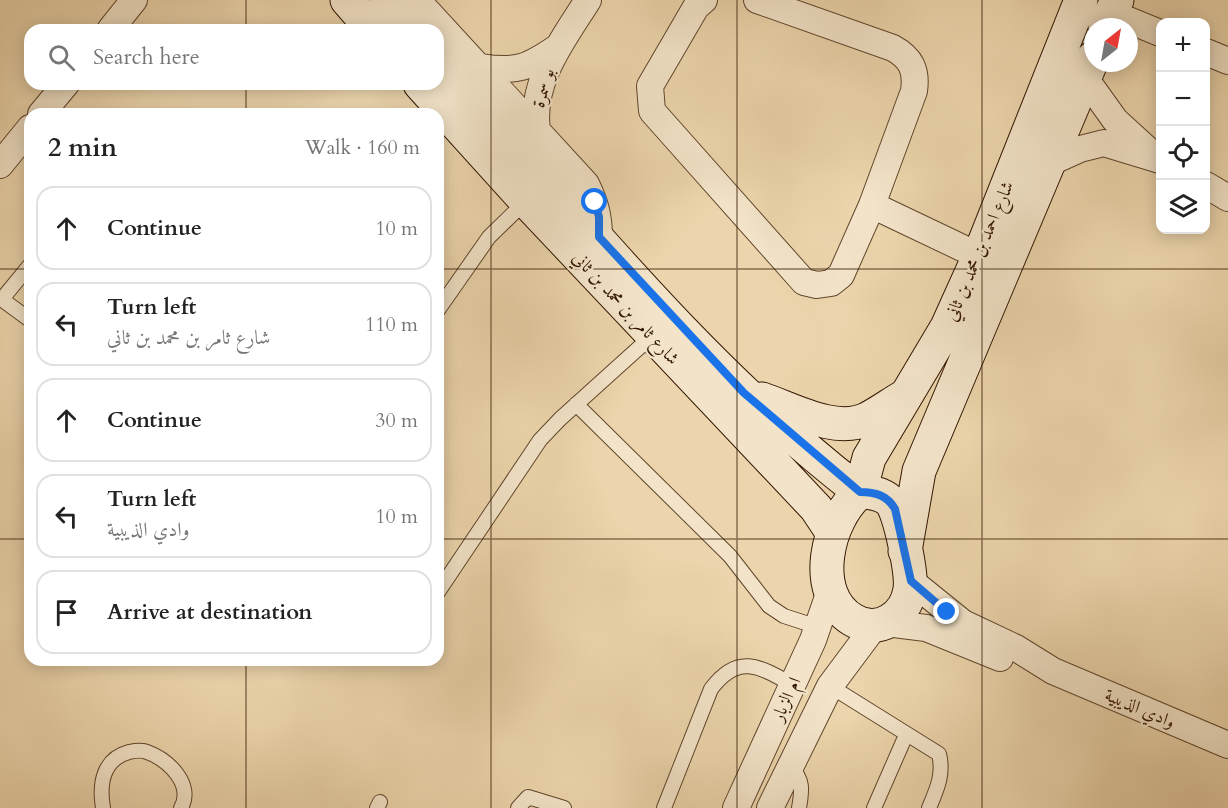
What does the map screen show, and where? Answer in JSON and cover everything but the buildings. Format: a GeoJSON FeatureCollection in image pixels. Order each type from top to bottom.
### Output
{"type":"FeatureCollection","features":[{"type":"Feature","properties":{"kind":"street"},"geometry":{"type":"LineString","coordinates":[[115,24],[134,0]]}},
{"type":"Feature","properties":{"kind":"street"},"geometry":{"type":"LineString","coordinates":[[347,0],[368,24]]}},
{"type":"Feature","properties":{"kind":"street"},"geometry":{"type":"LineString","coordinates":[[387,0],[408,24]]}},
{"type":"Feature","properties":{"kind":"street"},"geometry":{"type":"LineString","coordinates":[[417,0],[440,24]]}},
{"type":"Feature","properties":{"kind":"street","name":"بو سمرة"},"geometry":{"type":"LineString","coordinates":[[537,130],[535,111],[538,94],[558,47],[588,0]]}},
{"type":"Feature","properties":{"kind":"street"},"geometry":{"type":"LineString","coordinates":[[704,0],[696,7],[650,86],[652,111],[659,122],[804,282],[817,285],[831,283],[841,275],[872,205],[914,91],[916,78],[913,65],[904,54],[893,48],[757,0]]}},
{"type":"Feature","properties":{"kind":"street","name":"شارع احمد بن محمد بن ثاني"},"geometry":{"type":"LineString","coordinates":[[860,492],[869,458],[947,327],[979,256],[1082,0]]}},
{"type":"Feature","properties":{"kind":"street"},"geometry":{"type":"LineString","coordinates":[[1111,14],[1156,31]]}},
{"type":"Feature","properties":{"kind":"street"},"geometry":{"type":"LineString","coordinates":[[444,28],[586,184],[599,217],[599,237]]}},
{"type":"Feature","properties":{"kind":"street","name":"بو سمرة"},"geometry":{"type":"LineString","coordinates":[[481,67],[502,71],[525,68],[558,47]]}},
{"type":"Feature","properties":{"kind":"street"},"geometry":{"type":"LineString","coordinates":[[1210,54],[1228,61]]}},
{"type":"Feature","properties":{"kind":"street","name":"شارع ثامر بن محمد بن ثاني"},"geometry":{"type":"LineString","coordinates":[[444,64],[599,237],[744,393],[860,492]]}},
{"type":"Feature","properties":{"kind":"street","name":"شارع احمد بن محمد بن ثاني"},"geometry":{"type":"LineString","coordinates":[[908,566],[919,471],[1087,72]]}},
{"type":"Feature","properties":{"kind":"street"},"geometry":{"type":"LineString","coordinates":[[1091,72],[1114,120],[1156,157]]}},
{"type":"Feature","properties":{"kind":"street"},"geometry":{"type":"LineString","coordinates":[[52,108],[62,90]]}},
{"type":"Feature","properties":{"kind":"street","name":"شارع ثامر بن محمد بن ثاني"},"geometry":{"type":"LineString","coordinates":[[425,90],[442,108]]}},
{"type":"Feature","properties":{"kind":"street","name":"شارع ثامر بن محمد بن ثاني"},"geometry":{"type":"LineString","coordinates":[[444,110],[652,336],[816,508],[832,532]]}},
{"type":"Feature","properties":{"kind":"street"},"geometry":{"type":"LineString","coordinates":[[0,165],[24,135]]}},
{"type":"Feature","properties":{"kind":"street"},"geometry":{"type":"LineString","coordinates":[[1050,164],[1080,149],[1104,143],[1156,158]]}},
{"type":"Feature","properties":{"kind":"street"},"geometry":{"type":"LineString","coordinates":[[1210,187],[1228,198]]}},
{"type":"Feature","properties":{"kind":"street"},"geometry":{"type":"LineString","coordinates":[[872,205],[979,256]]}},
{"type":"Feature","properties":{"kind":"street"},"geometry":{"type":"LineString","coordinates":[[744,393],[831,423],[851,424],[866,420],[908,394]]}},
{"type":"Feature","properties":{"kind":"street"},"geometry":{"type":"LineString","coordinates":[[860,492],[877,493],[891,502],[908,566],[908,599],[903,608],[880,625],[855,622],[839,608],[831,588],[827,560],[832,532],[842,510],[860,492]]}},
{"type":"Feature","properties":{"kind":"street","name":"وادي الذيبية"},"geometry":{"type":"LineString","coordinates":[[908,566],[963,622],[1025,653],[1053,671],[1228,745]]}},
{"type":"Feature","properties":{"kind":"street","name":"ام الزبار"},"geometry":{"type":"LineString","coordinates":[[736,808],[793,685],[818,627],[831,588]]}},
{"type":"Feature","properties":{"kind":"street","name":"وادي الذيبية"},"geometry":{"type":"LineString","coordinates":[[880,625],[926,628],[1013,663],[1053,671]]}},
{"type":"Feature","properties":{"kind":"street","name":"ام الزبار"},"geometry":{"type":"LineString","coordinates":[[771,808],[789,766],[830,686],[880,625]]}},
{"type":"Feature","properties":{"kind":"lane"},"geometry":{"type":"LineString","coordinates":[[444,301],[489,237],[526,201]]}},
{"type":"Feature","properties":{"kind":"lane"},"geometry":{"type":"LineString","coordinates":[[24,272],[1,299],[24,316]]}},
{"type":"Feature","properties":{"kind":"lane"},"geometry":{"type":"LineString","coordinates":[[444,583],[540,440],[576,404],[652,336]]}},
{"type":"Feature","properties":{"kind":"lane"},"geometry":{"type":"LineString","coordinates":[[576,404],[730,556],[769,606],[784,616],[818,627]]}},
{"type":"Feature","properties":{"kind":"lane"},"geometry":{"type":"LineString","coordinates":[[664,808],[711,689],[720,677],[731,668],[748,666],[762,668],[793,685]]}},
{"type":"Feature","properties":{"kind":"lane"},"geometry":{"type":"LineString","coordinates":[[830,686],[939,754],[942,767],[940,782],[929,808]]}},
{"type":"Feature","properties":{"kind":"lane"},"geometry":{"type":"LineString","coordinates":[[874,808],[906,735]]}},
{"type":"Feature","properties":{"kind":"lane"},"geometry":{"type":"LineString","coordinates":[[103,808],[100,795],[105,770],[117,756],[133,751],[147,752],[178,773],[184,787],[185,801],[181,808]]}},
{"type":"Feature","properties":{"kind":"lane"},"geometry":{"type":"LineString","coordinates":[[789,766],[797,772],[802,783],[799,808]]}},
{"type":"Feature","properties":{"kind":"lane"},"geometry":{"type":"LineString","coordinates":[[518,808],[528,797],[559,807]]}},
{"type":"Feature","properties":{"kind":"route"},"geometry":{"type":"LineString","coordinates":[[595,202],[599,217],[599,237],[664,310],[744,393],[860,492],[877,493],[891,502],[895,509],[911,581],[947,612]]}}]}
